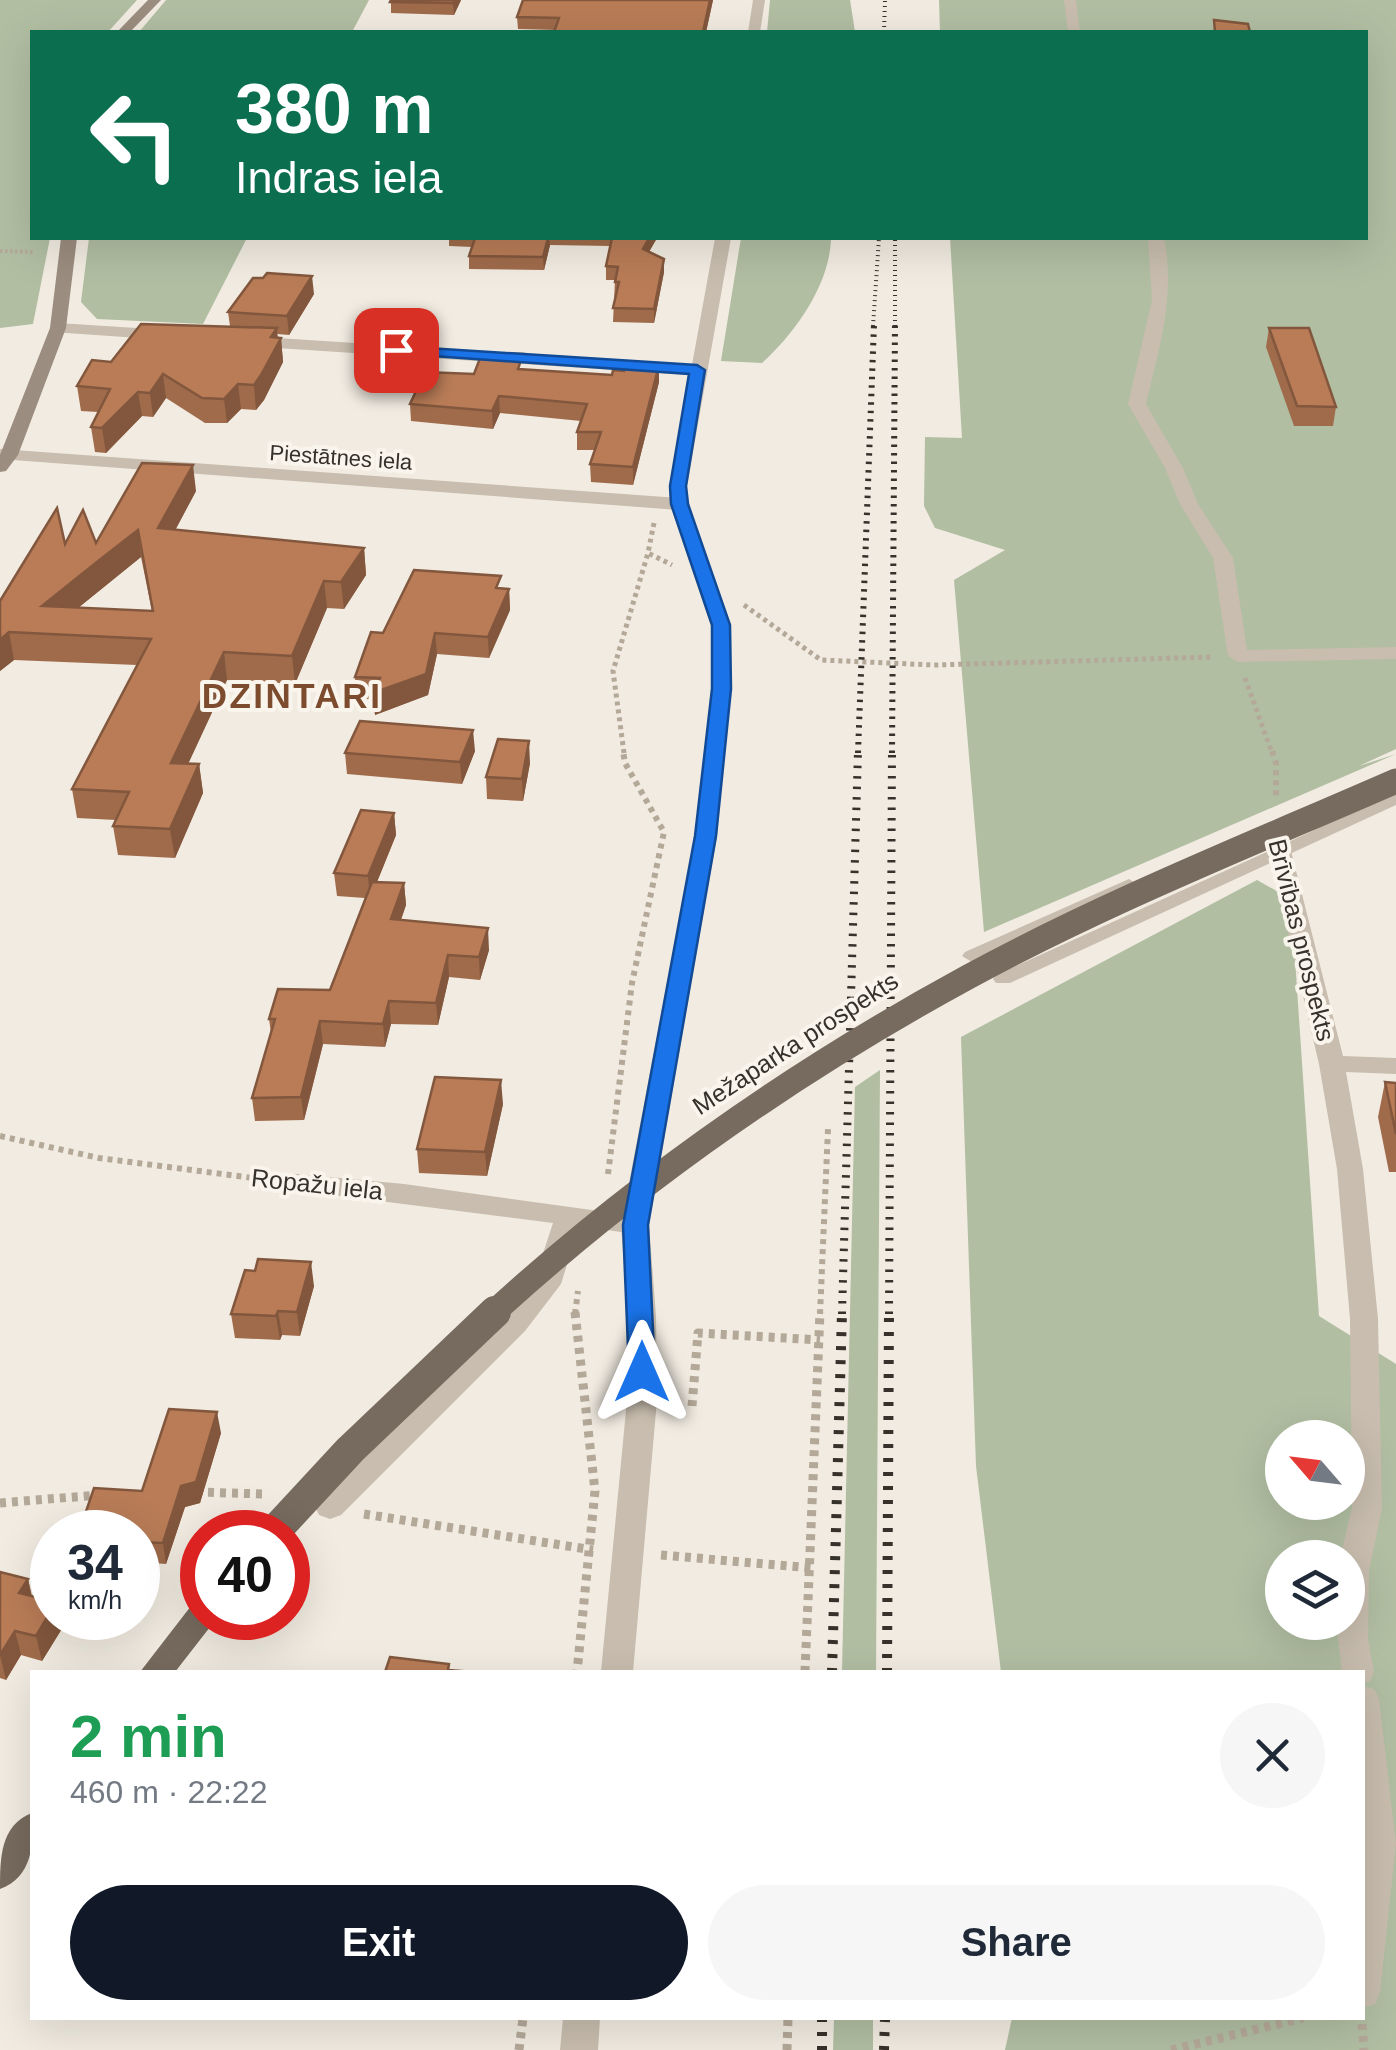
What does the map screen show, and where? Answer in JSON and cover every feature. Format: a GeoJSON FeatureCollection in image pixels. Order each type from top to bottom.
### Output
{"type":"FeatureCollection","features":[{"type":"Feature","properties":{"kind":"main road"},"geometry":{"type":"LineString","coordinates":[[125,30],[155,0]]}},
{"type":"Feature","properties":{"kind":"main road"},"geometry":{"type":"LineString","coordinates":[[3,459],[58,328],[68,240]]}},
{"type":"Feature","properties":{"kind":"main road","name":"Mežaparka prospekts"},"geometry":{"type":"LineString","coordinates":[[295,1510],[412,1390],[567,1248],[654,1178],[840,1051],[969,977],[1103,910],[1396,781]]}},
{"type":"Feature","properties":{"kind":"main road"},"geometry":{"type":"LineString","coordinates":[[158,1670],[182,1640]]}},
{"type":"Feature","properties":{"kind":"main road"},"geometry":{"type":"LineString","coordinates":[[0,1874],[30,1831]]}},
{"type":"Feature","properties":{"kind":"street"},"geometry":{"type":"LineString","coordinates":[[754,30],[759,0]]}},
{"type":"Feature","properties":{"kind":"street"},"geometry":{"type":"LineString","coordinates":[[1070,0],[1074,30]]}},
{"type":"Feature","properties":{"kind":"street"},"geometry":{"type":"LineString","coordinates":[[617,1670],[642,1400],[642,1316],[635,1225],[706,836],[717,752],[721,625],[680,504],[678,486],[723,240]]}},
{"type":"Feature","properties":{"kind":"street"},"geometry":{"type":"LineString","coordinates":[[1157,240],[1161,255],[1157,318],[1137,404],[1222,558],[1238,656],[1396,653]]}},
{"type":"Feature","properties":{"kind":"street"},"geometry":{"type":"LineString","coordinates":[[58,328],[194,337]]}},
{"type":"Feature","properties":{"kind":"street"},"geometry":{"type":"LineString","coordinates":[[232,340],[697,370]]}},
{"type":"Feature","properties":{"kind":"street","name":"Piestātnes iela"},"geometry":{"type":"LineString","coordinates":[[3,459],[680,504]]}},
{"type":"Feature","properties":{"kind":"street","name":"Brīvības prospekts"},"geometry":{"type":"LineString","coordinates":[[1280,851],[1332,1064],[1350,1169],[1364,1319],[1367,1508],[1353,1571],[1352,1639],[1358,1670]]}},
{"type":"Feature","properties":{"kind":"street"},"geometry":{"type":"LineString","coordinates":[[1332,1064],[1396,1066]]}},
{"type":"Feature","properties":{"kind":"street","name":"Ropažu iela"},"geometry":{"type":"LineString","coordinates":[[287,1182],[404,1193],[635,1225]]}},
{"type":"Feature","properties":{"kind":"street"},"geometry":{"type":"LineString","coordinates":[[330,1507],[526,1310],[548,1284],[578,1219]]}},
{"type":"Feature","properties":{"kind":"street"},"geometry":{"type":"LineString","coordinates":[[1365,1726],[1380,1856],[1365,1969]]}},
{"type":"Feature","properties":{"kind":"street"},"geometry":{"type":"LineString","coordinates":[[579,2050],[582,2020]]}},
{"type":"Feature","properties":{"kind":"lane"},"geometry":{"type":"LineString","coordinates":[[972,956],[1396,768]]}},
{"type":"Feature","properties":{"kind":"lane"},"geometry":{"type":"LineString","coordinates":[[1003,979],[1396,798]]}},
{"type":"Feature","properties":{"kind":"lane","name":"Brīvības prospekts"},"geometry":{"type":"LineString","coordinates":[[1273,822],[1280,851]]}},
{"type":"Feature","properties":{"kind":"path"},"geometry":{"type":"LineString","coordinates":[[0,251],[34,252]]}},
{"type":"Feature","properties":{"kind":"path"},"geometry":{"type":"LineString","coordinates":[[578,1219],[609,1172],[632,983],[664,832],[624,763],[614,671],[655,516],[625,500]]}},
{"type":"Feature","properties":{"kind":"path"},"geometry":{"type":"LineString","coordinates":[[648,553],[736,598],[820,660],[934,665],[1238,656]]}},
{"type":"Feature","properties":{"kind":"path","name":"Brīvības prospekts"},"geometry":{"type":"LineString","coordinates":[[1238,656],[1276,763],[1273,822]]}},
{"type":"Feature","properties":{"kind":"path"},"geometry":{"type":"LineString","coordinates":[[805,1670],[828,1130]]}},
{"type":"Feature","properties":{"kind":"path","name":"Ropažu iela"},"geometry":{"type":"LineString","coordinates":[[0,1136],[98,1158],[287,1182]]}},
{"type":"Feature","properties":{"kind":"path"},"geometry":{"type":"LineString","coordinates":[[576,1670],[595,1491],[574,1320],[579,1287]]}},
{"type":"Feature","properties":{"kind":"path"},"geometry":{"type":"LineString","coordinates":[[692,1406],[698,1333],[820,1340]]}},
{"type":"Feature","properties":{"kind":"path"},"geometry":{"type":"LineString","coordinates":[[672,1556],[812,1568]]}},
{"type":"Feature","properties":{"kind":"path"},"geometry":{"type":"LineString","coordinates":[[519,2050],[524,2020]]}},
{"type":"Feature","properties":{"kind":"path"},"geometry":{"type":"LineString","coordinates":[[787,2050],[788,2020]]}},
{"type":"Feature","properties":{"kind":"path"},"geometry":{"type":"LineString","coordinates":[[1171,2050],[1295,2020]]}},
{"type":"Feature","properties":{"kind":"path"},"geometry":{"type":"LineString","coordinates":[[1362,2020],[1364,2050]]}},
{"type":"Feature","properties":{"kind":"green space"},"geometry":{"type":"Polygon","coordinates":[[[0,0],[137,0],[110,30],[30,30],[30,240],[50,240],[33,324],[0,328],[0,0]]]}},
{"type":"Feature","properties":{"kind":"green space"},"geometry":{"type":"Polygon","coordinates":[[[166,0],[369,0],[353,30],[141,30],[166,0]]]}},
{"type":"Feature","properties":{"kind":"green space"},"geometry":{"type":"Polygon","coordinates":[[[770,0],[850,0],[855,30],[767,30],[770,0]]]}},
{"type":"Feature","properties":{"kind":"green space"},"geometry":{"type":"Polygon","coordinates":[[[939,0],[1396,0],[1396,749],[1359,766],[1396,754],[984,932],[954,580],[1005,550],[935,528],[924,506],[925,437],[962,438],[950,240],[1368,240],[1368,30],[940,30],[939,0]]]}},
{"type":"Feature","properties":{"kind":"green space"},"geometry":{"type":"Polygon","coordinates":[[[89,240],[246,240],[203,324],[97,319],[81,302],[89,240]]]}},
{"type":"Feature","properties":{"kind":"green space"},"geometry":{"type":"Polygon","coordinates":[[[741,240],[831,240],[818,290],[787,337],[762,363],[721,361],[741,240]]]}},
{"type":"Feature","properties":{"kind":"green space"},"geometry":{"type":"Polygon","coordinates":[[[1257,880],[1291,899],[1319,1316],[1396,1364],[1396,2050],[1005,2050],[1012,2020],[1365,2020],[1365,1670],[1001,1670],[976,1466],[961,1037],[1257,880]]]}},
{"type":"Feature","properties":{"kind":"green space"},"geometry":{"type":"Polygon","coordinates":[[[880,1070],[876,1670],[842,1670],[855,1087],[880,1070]]]}},
{"type":"Feature","properties":{"kind":"green space"},"geometry":{"type":"Polygon","coordinates":[[[834,2020],[873,2020],[873,2050],[833,2050],[834,2020]]]}},
{"type":"Feature","properties":{"kind":"building"},"geometry":{"type":"Polygon","coordinates":[[[391,0],[455,0],[453,3],[391,0]]]}},
{"type":"Feature","properties":{"kind":"building"},"geometry":{"type":"Polygon","coordinates":[[[523,0],[710,0],[703,30],[555,30],[559,18],[517,17],[523,0]]]}},
{"type":"Feature","properties":{"kind":"building"},"geometry":{"type":"Polygon","coordinates":[[[1214,20],[1248,24],[1250,30],[1215,30],[1214,20]]]}},
{"type":"Feature","properties":{"kind":"building"},"geometry":{"type":"Polygon","coordinates":[[[474,240],[547,240],[543,257],[469,256],[474,240]]]}},
{"type":"Feature","properties":{"kind":"building"},"geometry":{"type":"Polygon","coordinates":[[[612,240],[648,240],[643,249],[664,259],[654,309],[613,308],[618,267],[606,266],[612,240]]]}},
{"type":"Feature","properties":{"kind":"building"},"geometry":{"type":"Polygon","coordinates":[[[267,273],[312,276],[287,316],[228,312],[253,278],[263,278],[267,273]]]}},
{"type":"Feature","properties":{"kind":"building"},"geometry":{"type":"Polygon","coordinates":[[[141,324],[277,328],[271,337],[281,338],[254,385],[238,384],[224,399],[202,398],[163,374],[150,393],[138,392],[102,428],[91,427],[110,389],[77,386],[92,360],[111,362],[141,324]]]}},
{"type":"Feature","properties":{"kind":"building"},"geometry":{"type":"Polygon","coordinates":[[[1269,328],[1309,328],[1336,407],[1297,406],[1269,328]]]}},
{"type":"Feature","properties":{"kind":"building"},"geometry":{"type":"Polygon","coordinates":[[[482,353],[523,354],[518,369],[612,375],[613,370],[624,371],[627,363],[659,365],[633,467],[590,464],[601,432],[577,432],[587,404],[499,396],[492,411],[410,404],[425,372],[474,374],[482,353]]]}},
{"type":"Feature","properties":{"kind":"building"},"geometry":{"type":"Polygon","coordinates":[[[142,463],[193,465],[158,528],[364,548],[341,582],[324,581],[292,656],[224,652],[171,763],[199,764],[170,829],[113,826],[129,792],[72,789],[151,639],[9,632],[0,640],[0,601],[57,508],[65,544],[83,510],[96,543],[142,463]],[[138,530],[42,606],[153,611],[138,530]]]}},
{"type":"Feature","properties":{"kind":"building"},"geometry":{"type":"Polygon","coordinates":[[[414,570],[501,576],[496,588],[509,589],[488,637],[435,633],[426,674],[373,693],[380,678],[355,677],[371,632],[383,633],[414,570]]]}},
{"type":"Feature","properties":{"kind":"building"},"geometry":{"type":"Polygon","coordinates":[[[360,721],[473,730],[460,762],[345,753],[360,721]]]}},
{"type":"Feature","properties":{"kind":"building"},"geometry":{"type":"Polygon","coordinates":[[[498,739],[529,741],[522,779],[486,777],[498,739]]]}},
{"type":"Feature","properties":{"kind":"building"},"geometry":{"type":"Polygon","coordinates":[[[361,810],[394,813],[368,876],[334,873],[361,810]]]}},
{"type":"Feature","properties":{"kind":"building"},"geometry":{"type":"Polygon","coordinates":[[[372,882],[404,883],[391,919],[488,928],[479,957],[448,955],[436,1003],[389,1001],[383,1024],[320,1021],[301,1097],[252,1098],[275,1019],[269,1019],[278,989],[330,990],[372,882]]]}},
{"type":"Feature","properties":{"kind":"building"},"geometry":{"type":"Polygon","coordinates":[[[435,1077],[501,1080],[485,1152],[417,1149],[435,1077]]]}},
{"type":"Feature","properties":{"kind":"building"},"geometry":{"type":"Polygon","coordinates":[[[1385,1082],[1396,1083],[1396,1134],[1385,1082]]]}},
{"type":"Feature","properties":{"kind":"building"},"geometry":{"type":"Polygon","coordinates":[[[258,1259],[311,1262],[297,1312],[278,1311],[276,1316],[231,1314],[245,1270],[255,1271],[258,1259]]]}},
{"type":"Feature","properties":{"kind":"building"},"geometry":{"type":"Polygon","coordinates":[[[169,1409],[217,1412],[196,1482],[181,1486],[163,1543],[160,1510],[86,1510],[94,1488],[142,1491],[169,1409]]]}},
{"type":"Feature","properties":{"kind":"building"},"geometry":{"type":"Polygon","coordinates":[[[0,1572],[28,1579],[19,1593],[30,1596],[30,1635],[15,1631],[0,1655],[0,1572]]]}},
{"type":"Feature","properties":{"kind":"building"},"geometry":{"type":"Polygon","coordinates":[[[390,1657],[449,1664],[448,1670],[386,1670],[390,1657]]]}},
{"type":"Feature","properties":{"kind":"railway"},"geometry":{"type":"LineString","coordinates":[[884,30],[885,0]]}},
{"type":"Feature","properties":{"kind":"railway"},"geometry":{"type":"LineString","coordinates":[[873,326],[879,240]]}},
{"type":"Feature","properties":{"kind":"railway"},"geometry":{"type":"LineString","coordinates":[[895,240],[895,324]]}},
{"type":"Feature","properties":{"kind":"railway"},"geometry":{"type":"LineString","coordinates":[[858,753],[874,324]]}},
{"type":"Feature","properties":{"kind":"railway"},"geometry":{"type":"LineString","coordinates":[[892,753],[895,324]]}},
{"type":"Feature","properties":{"kind":"railway"},"geometry":{"type":"LineString","coordinates":[[842,1314],[858,751]]}},
{"type":"Feature","properties":{"kind":"railway"},"geometry":{"type":"LineString","coordinates":[[889,1314],[892,751]]}},
{"type":"Feature","properties":{"kind":"railway"},"geometry":{"type":"LineString","coordinates":[[832,1670],[842,1312]]}},
{"type":"Feature","properties":{"kind":"railway"},"geometry":{"type":"LineString","coordinates":[[887,1670],[889,1312]]}},
{"type":"Feature","properties":{"kind":"railway"},"geometry":{"type":"LineString","coordinates":[[822,2020],[822,2050]]}},
{"type":"Feature","properties":{"kind":"railway"},"geometry":{"type":"LineString","coordinates":[[884,2050],[885,2020]]}},
{"type":"Feature","properties":{"kind":"district","name":"DZINTARI"},"geometry":{"type":"Point","coordinates":[292,696]}},
{"type":"Feature","properties":{"kind":"route"},"geometry":{"type":"LineString","coordinates":[[396,350],[697,370],[678,486],[680,504],[721,625],[722,689],[706,836],[635,1225],[642,1372]]}}]}
